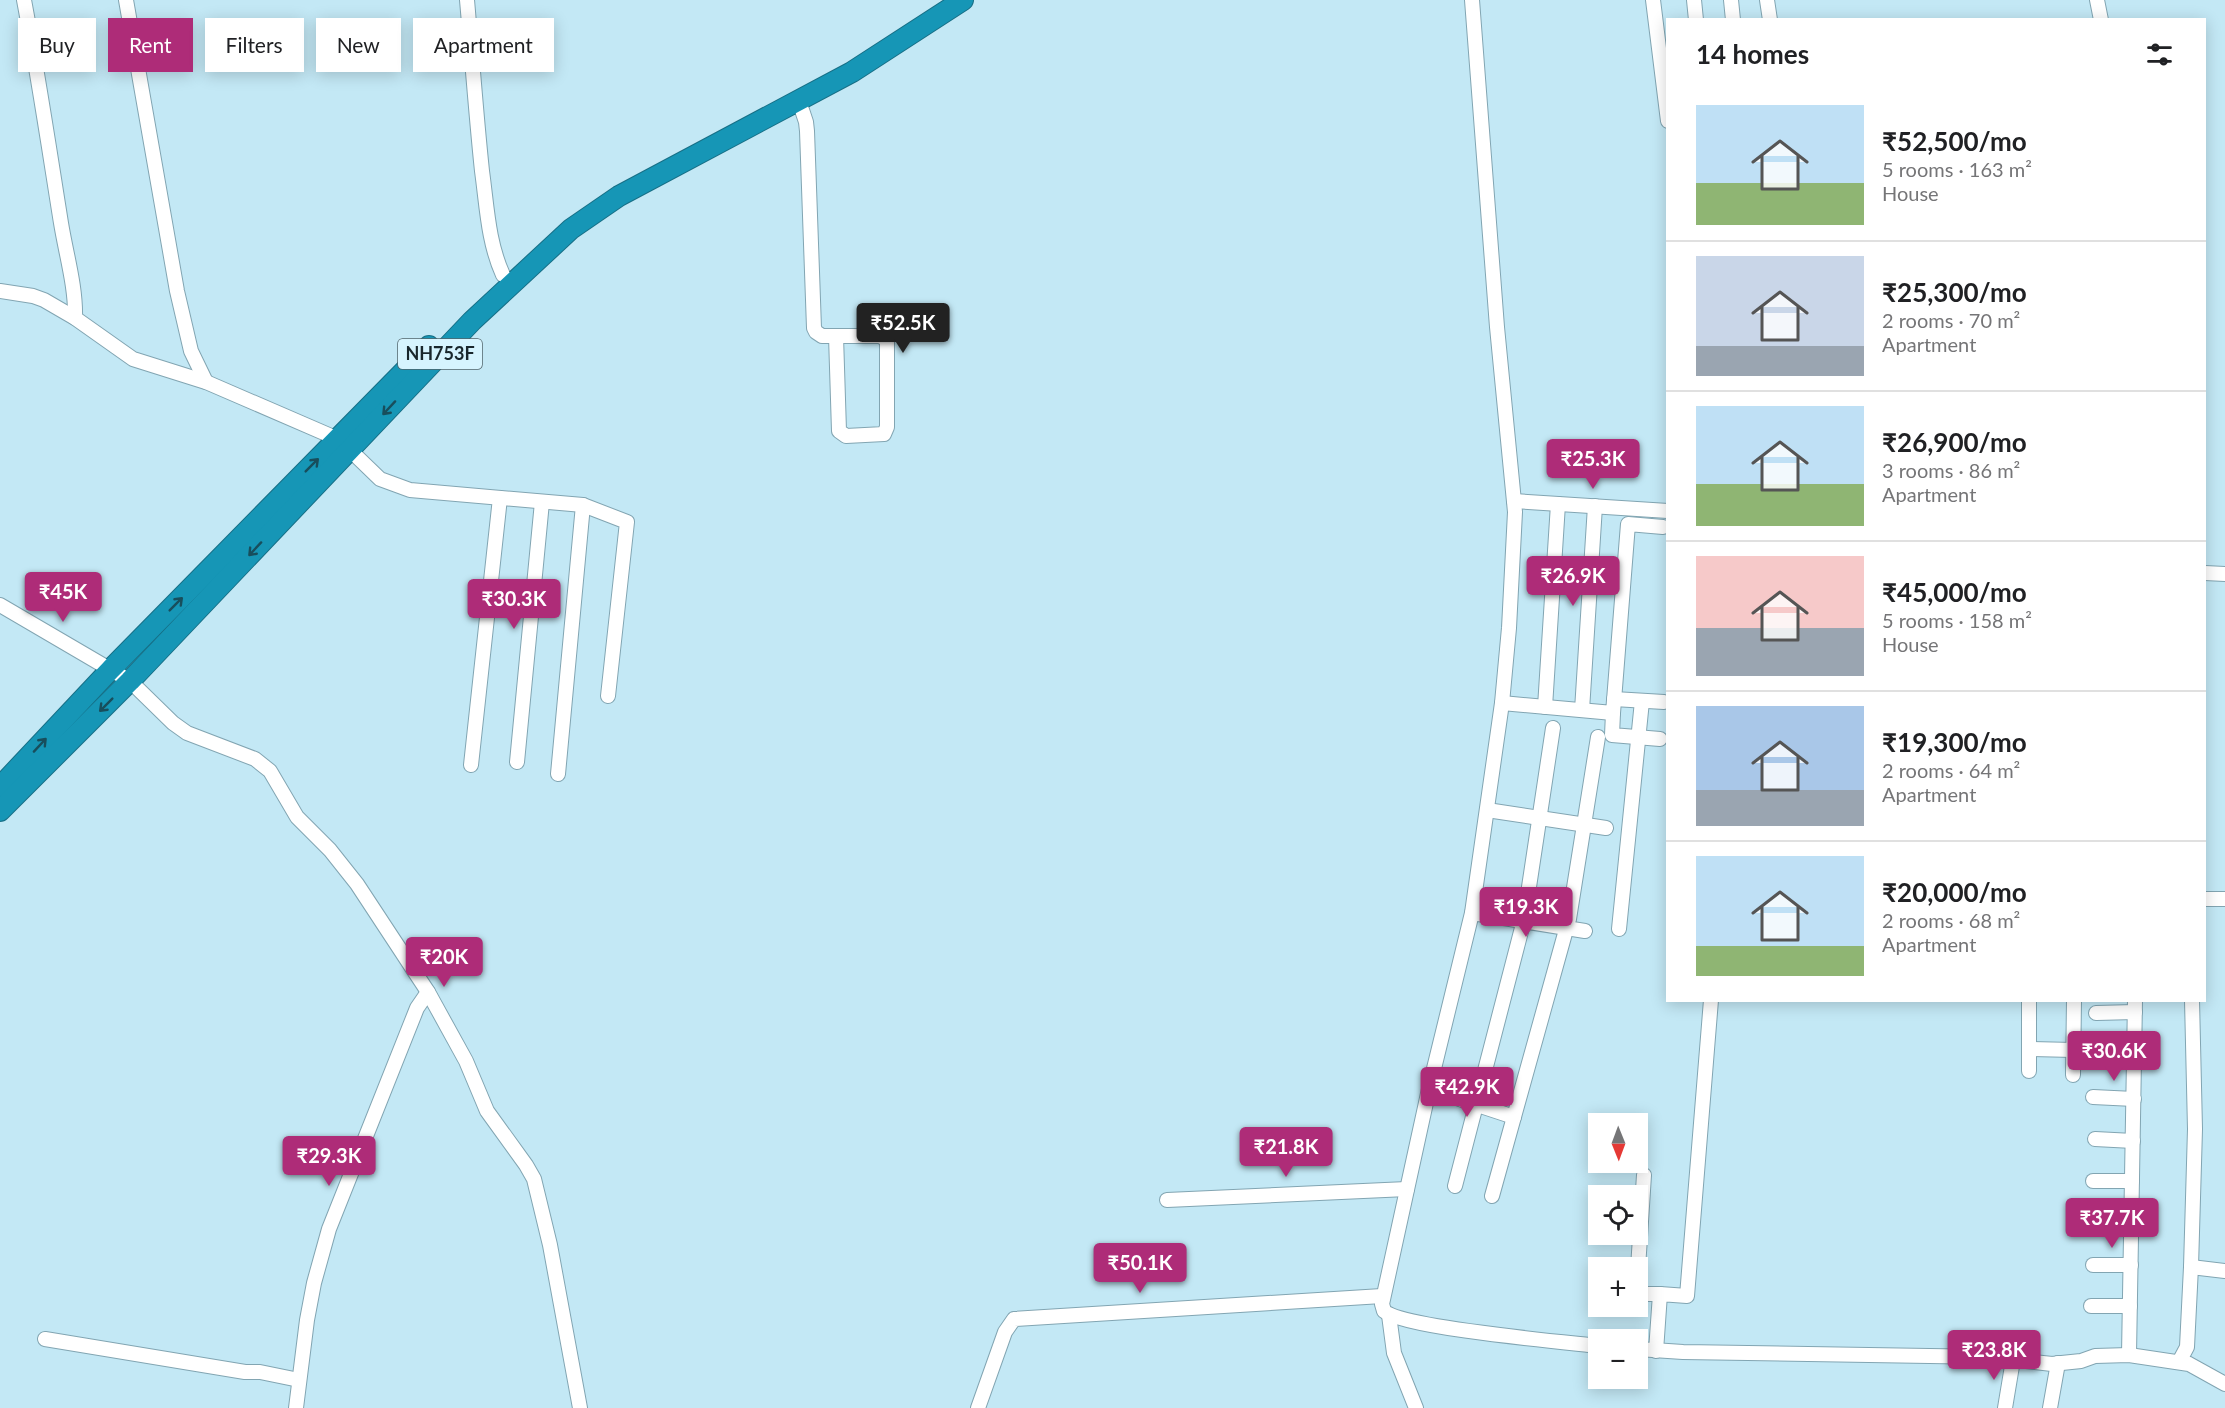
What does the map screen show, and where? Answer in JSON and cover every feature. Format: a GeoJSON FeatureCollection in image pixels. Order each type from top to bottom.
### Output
{"type":"FeatureCollection","features":[{"type":"Feature","properties":{"kind":"highway","name":"NH753F"},"geometry":{"type":"LineString","coordinates":[[0,811],[130,681],[463,312],[563,220],[613,186],[845,62],[940,0]]}},
{"type":"Feature","properties":{"kind":"highway","name":"NH753F"},"geometry":{"type":"LineString","coordinates":[[0,787],[111,669],[472,321],[571,229],[619,196],[852,72],[963,0]]}},
{"type":"Feature","properties":{"kind":"street"},"geometry":{"type":"LineString","coordinates":[[24,0],[74,293],[75,318]]}},
{"type":"Feature","properties":{"kind":"street"},"geometry":{"type":"LineString","coordinates":[[126,0],[179,300],[191,351],[206,382]]}},
{"type":"Feature","properties":{"kind":"street"},"geometry":{"type":"LineString","coordinates":[[467,0],[478,135],[489,230],[495,257],[503,275]]}},
{"type":"Feature","properties":{"kind":"street"},"geometry":{"type":"LineString","coordinates":[[1472,0],[1497,327],[1515,501],[1509,628],[1502,703],[1472,913],[1382,1296],[1384,1311],[1389,1315],[1458,1329],[1588,1345]]}},
{"type":"Feature","properties":{"kind":"street"},"geometry":{"type":"LineString","coordinates":[[1653,0],[1666,106]]}},
{"type":"Feature","properties":{"kind":"street"},"geometry":{"type":"LineString","coordinates":[[1694,0],[1696,18]]}},
{"type":"Feature","properties":{"kind":"street"},"geometry":{"type":"LineString","coordinates":[[1731,0],[1733,18]]}},
{"type":"Feature","properties":{"kind":"street"},"geometry":{"type":"LineString","coordinates":[[1767,0],[1770,18]]}},
{"type":"Feature","properties":{"kind":"street"},"geometry":{"type":"LineString","coordinates":[[2097,0],[2101,18]]}},
{"type":"Feature","properties":{"kind":"street"},"geometry":{"type":"LineString","coordinates":[[799,101],[807,131],[814,328],[819,335],[880,336],[887,340],[887,427],[884,434],[846,435],[839,431],[836,336]]}},
{"type":"Feature","properties":{"kind":"street"},"geometry":{"type":"LineString","coordinates":[[0,291],[44,300],[75,318],[133,359],[206,382],[344,444],[370,471],[390,484],[410,490],[584,505],[627,522],[608,696]]}},
{"type":"Feature","properties":{"kind":"street"},"geometry":{"type":"LineString","coordinates":[[471,765],[500,498]]}},
{"type":"Feature","properties":{"kind":"street"},"geometry":{"type":"LineString","coordinates":[[1515,501],[1666,511]]}},
{"type":"Feature","properties":{"kind":"street"},"geometry":{"type":"LineString","coordinates":[[517,762],[542,502]]}},
{"type":"Feature","properties":{"kind":"street"},"geometry":{"type":"LineString","coordinates":[[1545,707],[1558,504]]}},
{"type":"Feature","properties":{"kind":"street"},"geometry":{"type":"LineString","coordinates":[[558,774],[584,505]]}},
{"type":"Feature","properties":{"kind":"street"},"geometry":{"type":"LineString","coordinates":[[1582,710],[1595,506]]}},
{"type":"Feature","properties":{"kind":"street"},"geometry":{"type":"LineString","coordinates":[[1660,739],[1612,735],[1629,524],[1663,527]]}},
{"type":"Feature","properties":{"kind":"street"},"geometry":{"type":"LineString","coordinates":[[2206,573],[2225,574]]}},
{"type":"Feature","properties":{"kind":"street"},"geometry":{"type":"LineString","coordinates":[[0,605],[130,681],[173,723],[187,733],[255,759],[270,771],[297,817],[330,850],[357,884],[428,992],[466,1061],[488,1111],[534,1179],[550,1245],[580,1408]]}},
{"type":"Feature","properties":{"kind":"street"},"geometry":{"type":"LineString","coordinates":[[1614,699],[1664,702]]}},
{"type":"Feature","properties":{"kind":"street"},"geometry":{"type":"LineString","coordinates":[[1619,929],[1642,701]]}},
{"type":"Feature","properties":{"kind":"street"},"geometry":{"type":"LineString","coordinates":[[1502,703],[1613,713]]}},
{"type":"Feature","properties":{"kind":"street"},"geometry":{"type":"LineString","coordinates":[[1455,1186],[1524,921],[1553,728]]}},
{"type":"Feature","properties":{"kind":"street"},"geometry":{"type":"LineString","coordinates":[[1492,1196],[1566,928],[1598,737]]}},
{"type":"Feature","properties":{"kind":"street"},"geometry":{"type":"LineString","coordinates":[[1487,810],[1606,828]]}},
{"type":"Feature","properties":{"kind":"street"},"geometry":{"type":"LineString","coordinates":[[2206,899],[2225,900]]}},
{"type":"Feature","properties":{"kind":"street"},"geometry":{"type":"LineString","coordinates":[[1472,913],[1585,931]]}},
{"type":"Feature","properties":{"kind":"street"},"geometry":{"type":"LineString","coordinates":[[296,1408],[314,1283],[329,1229],[417,1008],[428,992]]}},
{"type":"Feature","properties":{"kind":"street"},"geometry":{"type":"LineString","coordinates":[[1648,1294],[1687,1296],[1711,1002]]}},
{"type":"Feature","properties":{"kind":"street"},"geometry":{"type":"LineString","coordinates":[[2029,1071],[2030,1002]]}},
{"type":"Feature","properties":{"kind":"street"},"geometry":{"type":"LineString","coordinates":[[2073,1075],[2074,1002]]}},
{"type":"Feature","properties":{"kind":"street"},"geometry":{"type":"LineString","coordinates":[[2179,1362],[2187,1347],[2191,1268],[2195,1129],[2192,1002]]}},
{"type":"Feature","properties":{"kind":"street"},"geometry":{"type":"LineString","coordinates":[[2096,1013],[2135,1006],[2129,1355]]}},
{"type":"Feature","properties":{"kind":"street"},"geometry":{"type":"LineString","coordinates":[[2029,1049],[2073,1050]]}},
{"type":"Feature","properties":{"kind":"street"},"geometry":{"type":"LineString","coordinates":[[1429,1089],[1514,1117]]}},
{"type":"Feature","properties":{"kind":"street"},"geometry":{"type":"LineString","coordinates":[[2093,1097],[2134,1099]]}},
{"type":"Feature","properties":{"kind":"street"},"geometry":{"type":"LineString","coordinates":[[2095,1139],[2133,1141]]}},
{"type":"Feature","properties":{"kind":"street"},"geometry":{"type":"LineString","coordinates":[[1639,1257],[1644,1174]]}},
{"type":"Feature","properties":{"kind":"street"},"geometry":{"type":"LineString","coordinates":[[2093,1181],[2132,1181]]}},
{"type":"Feature","properties":{"kind":"street"},"geometry":{"type":"LineString","coordinates":[[1167,1200],[1407,1189]]}},
{"type":"Feature","properties":{"kind":"street"},"geometry":{"type":"LineString","coordinates":[[2094,1222],[2131,1222]]}},
{"type":"Feature","properties":{"kind":"street"},"geometry":{"type":"LineString","coordinates":[[2093,1265],[2130,1265]]}},
{"type":"Feature","properties":{"kind":"street"},"geometry":{"type":"LineString","coordinates":[[2191,1268],[2225,1271]]}},
{"type":"Feature","properties":{"kind":"street"},"geometry":{"type":"LineString","coordinates":[[1656,1351],[1660,1294]]}},
{"type":"Feature","properties":{"kind":"street"},"geometry":{"type":"LineString","coordinates":[[978,1408],[1005,1332],[1014,1319],[1382,1296]]}},
{"type":"Feature","properties":{"kind":"street"},"geometry":{"type":"LineString","coordinates":[[2091,1306],[2130,1306]]}},
{"type":"Feature","properties":{"kind":"street"},"geometry":{"type":"LineString","coordinates":[[1389,1315],[1394,1353],[1416,1408]]}},
{"type":"Feature","properties":{"kind":"street"},"geometry":{"type":"LineString","coordinates":[[45,1339],[299,1380]]}},
{"type":"Feature","properties":{"kind":"street"},"geometry":{"type":"LineString","coordinates":[[1648,1350],[1969,1356],[2058,1363],[2081,1361],[2095,1356],[2129,1355],[2189,1364],[2225,1384]]}},
{"type":"Feature","properties":{"kind":"street"},"geometry":{"type":"LineString","coordinates":[[2005,1408],[2013,1360]]}},
{"type":"Feature","properties":{"kind":"street"},"geometry":{"type":"LineString","coordinates":[[2050,1408],[2058,1363]]}}]}
